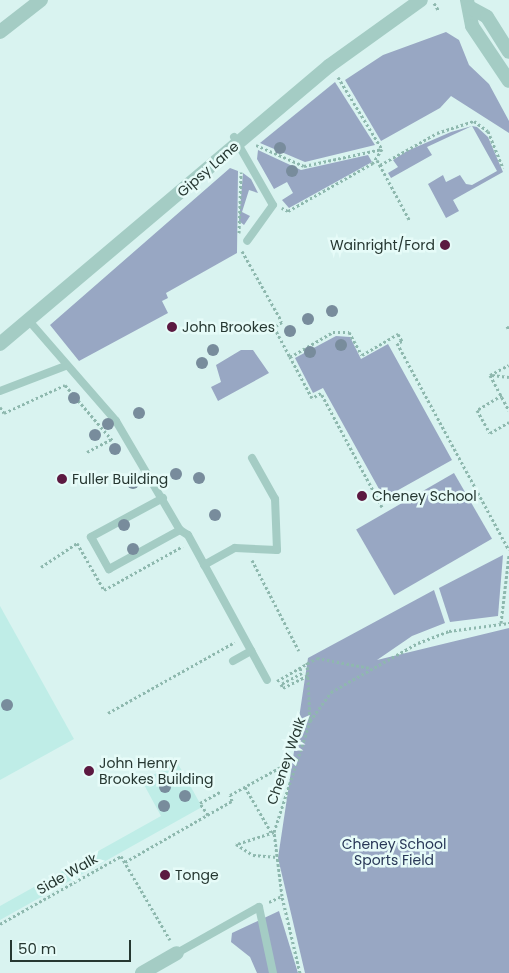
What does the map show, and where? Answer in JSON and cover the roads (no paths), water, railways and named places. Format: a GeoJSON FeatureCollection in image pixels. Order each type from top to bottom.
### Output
{"type":"FeatureCollection","features":[{"type":"Feature","properties":{"kind":"street"},"geometry":{"type":"LineString","coordinates":[[0,32],[41,0]]}},
{"type":"Feature","properties":{"kind":"street","name":"Gipsy Lane"},"geometry":{"type":"LineString","coordinates":[[0,344],[30,322],[240,138],[329,66],[421,0]]}},
{"type":"Feature","properties":{"kind":"street"},"geometry":{"type":"LineString","coordinates":[[469,4],[487,17],[509,52]]}},
{"type":"Feature","properties":{"kind":"street"},"geometry":{"type":"LineString","coordinates":[[469,4],[472,26],[509,81]]}},
{"type":"Feature","properties":{"kind":"street"},"geometry":{"type":"LineString","coordinates":[[142,973],[177,952]]}},
{"type":"Feature","properties":{"kind":"lane"},"geometry":{"type":"LineString","coordinates":[[240,138],[273,205],[247,241]]}},
{"type":"Feature","properties":{"kind":"lane"},"geometry":{"type":"LineString","coordinates":[[30,322],[65,366],[116,421],[163,498],[180,530],[204,565],[267,680]]}},
{"type":"Feature","properties":{"kind":"lane"},"geometry":{"type":"LineString","coordinates":[[0,391],[65,366]]}},
{"type":"Feature","properties":{"kind":"lane"},"geometry":{"type":"LineString","coordinates":[[204,565],[235,548],[277,550],[275,499],[252,458]]}},
{"type":"Feature","properties":{"kind":"lane"},"geometry":{"type":"LineString","coordinates":[[163,498],[91,537],[109,568],[180,530]]}},
{"type":"Feature","properties":{"kind":"lane"},"geometry":{"type":"LineString","coordinates":[[233,661],[252,651]]}},
{"type":"Feature","properties":{"kind":"lane"},"geometry":{"type":"LineString","coordinates":[[177,952],[259,907],[273,973]]}},
{"type":"Feature","properties":{"kind":"place","name":"Wainright/Ford"},"geometry":{"type":"Point","coordinates":[445,245]}},
{"type":"Feature","properties":{"kind":"place","name":"John Brookes"},"geometry":{"type":"Point","coordinates":[172,327]}},
{"type":"Feature","properties":{"kind":"place","name":"Fuller Building"},"geometry":{"type":"Point","coordinates":[62,479]}},
{"type":"Feature","properties":{"kind":"place","name":"Cheney School"},"geometry":{"type":"Point","coordinates":[362,496]}},
{"type":"Feature","properties":{"kind":"place","name":"John Henry Brookes Building"},"geometry":{"type":"Point","coordinates":[89,771]}},
{"type":"Feature","properties":{"kind":"place","name":"Tonge"},"geometry":{"type":"Point","coordinates":[165,875]}},
{"type":"Feature","properties":{"kind":"park label","name":"Cheney School Sports Field"},"geometry":{"type":"Point","coordinates":[394,852]}}]}
